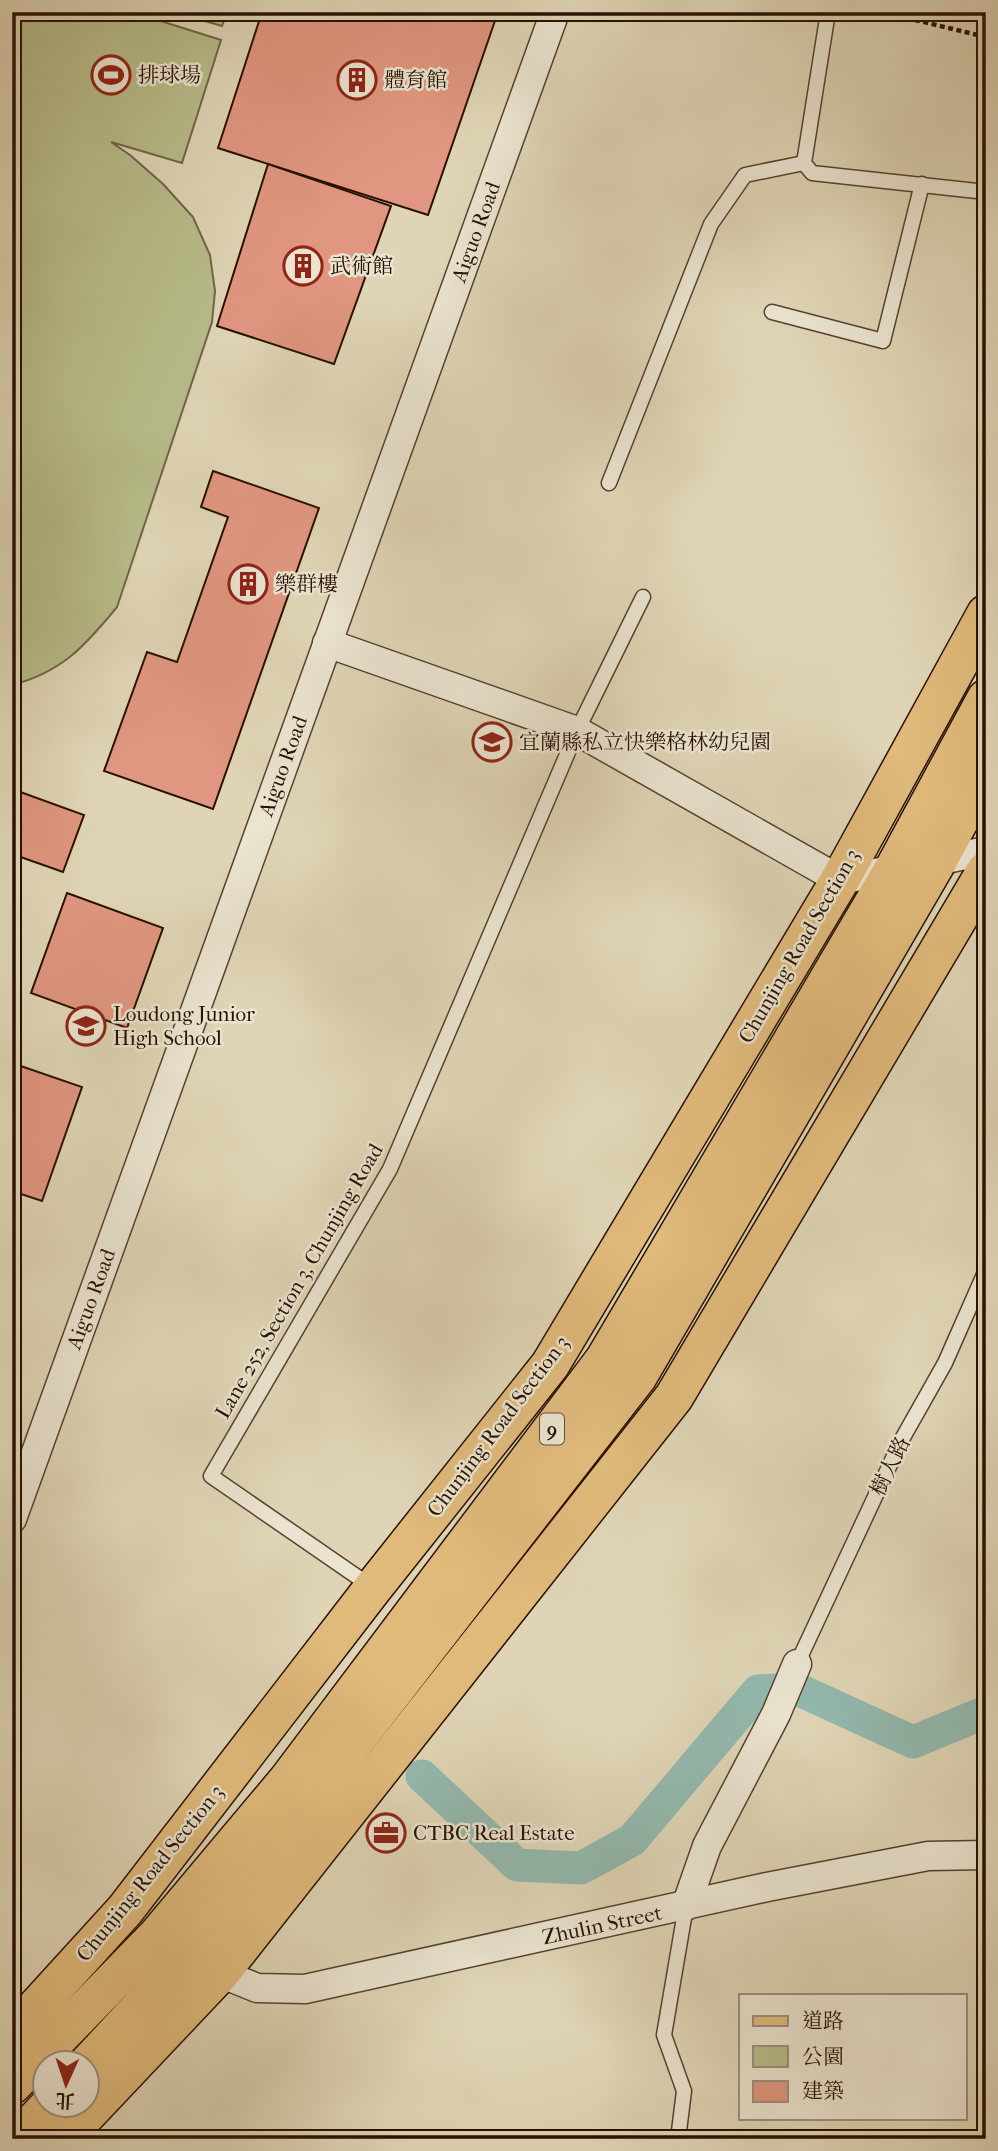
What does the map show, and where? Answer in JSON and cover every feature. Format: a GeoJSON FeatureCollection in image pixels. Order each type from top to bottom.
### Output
{"type":"FeatureCollection","features":[{"type":"Feature","properties":{"kind":"main road","name":"Chunjing Road Section 3"},"geometry":{"type":"LineString","coordinates":[[12,2034],[125,1910],[373,1588],[550,1365],[840,880],[986,614]]}},
{"type":"Feature","properties":{"kind":"main road","name":"Chunjing Road Section 3"},"geometry":{"type":"LineString","coordinates":[[12,2085],[189,1955],[288,1780],[605,1359],[895,867],[986,699]]}},
{"type":"Feature","properties":{"kind":"main road","name":"Chunjing Road Section 3"},"geometry":{"type":"LineString","coordinates":[[63,2139],[189,1955],[638,1376],[939,860],[986,771]]}},
{"type":"Feature","properties":{"kind":"main road","name":"Chunjing Road Section 3"},"geometry":{"type":"LineString","coordinates":[[101,2050],[189,1955],[674,1398],[986,871]]}},
{"type":"Feature","properties":{"kind":"main road"},"geometry":{"type":"LineString","coordinates":[[125,1910],[189,1955]]}},
{"type":"Feature","properties":{"kind":"main road"},"geometry":{"type":"LineString","coordinates":[[18,2139],[35,2120]]}},
{"type":"Feature","properties":{"kind":"street","name":"Aiguo Road"},"geometry":{"type":"LineString","coordinates":[[12,1519],[555,12]]}},
{"type":"Feature","properties":{"kind":"street"},"geometry":{"type":"LineString","coordinates":[[327,643],[577,730],[840,880],[986,851]]}},
{"type":"Feature","properties":{"kind":"street"},"geometry":{"type":"LineString","coordinates":[[686,1906],[707,1846],[776,1714],[797,1664]]}},
{"type":"Feature","properties":{"kind":"street","name":"Zhulin Street"},"geometry":{"type":"LineString","coordinates":[[189,1955],[257,1988],[305,1989],[767,1887],[928,1856],[986,1856]]}},
{"type":"Feature","properties":{"kind":"lane"},"geometry":{"type":"LineString","coordinates":[[828,12],[804,163],[812,173],[986,192]]}},
{"type":"Feature","properties":{"kind":"lane"},"geometry":{"type":"LineString","coordinates":[[609,483],[711,224],[745,175],[804,163]]}},
{"type":"Feature","properties":{"kind":"lane"},"geometry":{"type":"LineString","coordinates":[[772,312],[883,341],[922,184]]}},
{"type":"Feature","properties":{"kind":"lane"},"geometry":{"type":"LineString","coordinates":[[577,730],[643,597]]}},
{"type":"Feature","properties":{"kind":"lane","name":"Lane 252, Section 3, Chunjing Road"},"geometry":{"type":"LineString","coordinates":[[373,1588],[211,1476],[390,1170],[577,730]]}},
{"type":"Feature","properties":{"kind":"lane","name":"樹人路"},"geometry":{"type":"LineString","coordinates":[[797,1664],[901,1441],[945,1363],[986,1270]]}},
{"type":"Feature","properties":{"kind":"lane"},"geometry":{"type":"LineString","coordinates":[[678,2139],[684,2091],[664,2035],[686,1906]]}},
{"type":"Feature","properties":{"kind":"path"},"geometry":{"type":"LineString","coordinates":[[881,12],[986,37]]}},
{"type":"Feature","properties":{"kind":"green space"},"geometry":{"type":"Polygon","coordinates":[[[12,12],[132,12],[221,40],[182,163],[111,142],[163,184],[193,217],[210,255],[215,291],[212,322],[117,607],[83,645],[59,665],[30,680],[12,685],[12,12]]]}},
{"type":"Feature","properties":{"kind":"green space"},"geometry":{"type":"Polygon","coordinates":[[[174,12],[227,12],[222,26],[174,12]]]}},
{"type":"Feature","properties":{"kind":"building","name":"體育館"},"geometry":{"type":"Polygon","coordinates":[[[262,12],[498,12],[428,215],[218,148],[262,12]]]}},
{"type":"Feature","properties":{"kind":"building","name":"武術館"},"geometry":{"type":"Polygon","coordinates":[[[268,164],[391,206],[334,364],[217,326],[268,164]]]}},
{"type":"Feature","properties":{"kind":"building","name":"樂群樓"},"geometry":{"type":"Polygon","coordinates":[[[213,471],[319,508],[213,809],[104,771],[147,652],[177,662],[228,517],[201,507],[213,471]]]}},
{"type":"Feature","properties":{"kind":"building"},"geometry":{"type":"Polygon","coordinates":[[[12,789],[84,815],[63,872],[12,854],[12,789]]]}},
{"type":"Feature","properties":{"kind":"building"},"geometry":{"type":"Polygon","coordinates":[[[67,893],[163,928],[127,1028],[31,993],[67,893]]]}},
{"type":"Feature","properties":{"kind":"building"},"geometry":{"type":"Polygon","coordinates":[[[12,1063],[82,1087],[42,1201],[12,1191],[12,1063]]]}},
{"type":"Feature","properties":{"kind":"waterway"},"geometry":{"type":"LineString","coordinates":[[422,1776],[517,1865],[581,1868],[632,1840],[758,1691],[797,1689],[913,1742],[986,1712]]}},
{"type":"Feature","properties":{"kind":"place","name":"排球場"},"geometry":{"type":"Point","coordinates":[111,75]}},
{"type":"Feature","properties":{"kind":"place","name":"體育館"},"geometry":{"type":"Point","coordinates":[357,80]}},
{"type":"Feature","properties":{"kind":"place","name":"武術館"},"geometry":{"type":"Point","coordinates":[303,266]}},
{"type":"Feature","properties":{"kind":"place","name":"樂群樓"},"geometry":{"type":"Point","coordinates":[248,584]}},
{"type":"Feature","properties":{"kind":"place","name":"宜蘭縣私立快樂格林幼兒園"},"geometry":{"type":"Point","coordinates":[492,742]}},
{"type":"Feature","properties":{"kind":"place","name":"Loudong Junior High School"},"geometry":{"type":"Point","coordinates":[86,1026]}},
{"type":"Feature","properties":{"kind":"place","name":"CTBC Real Estate"},"geometry":{"type":"Point","coordinates":[386,1833]}}]}
